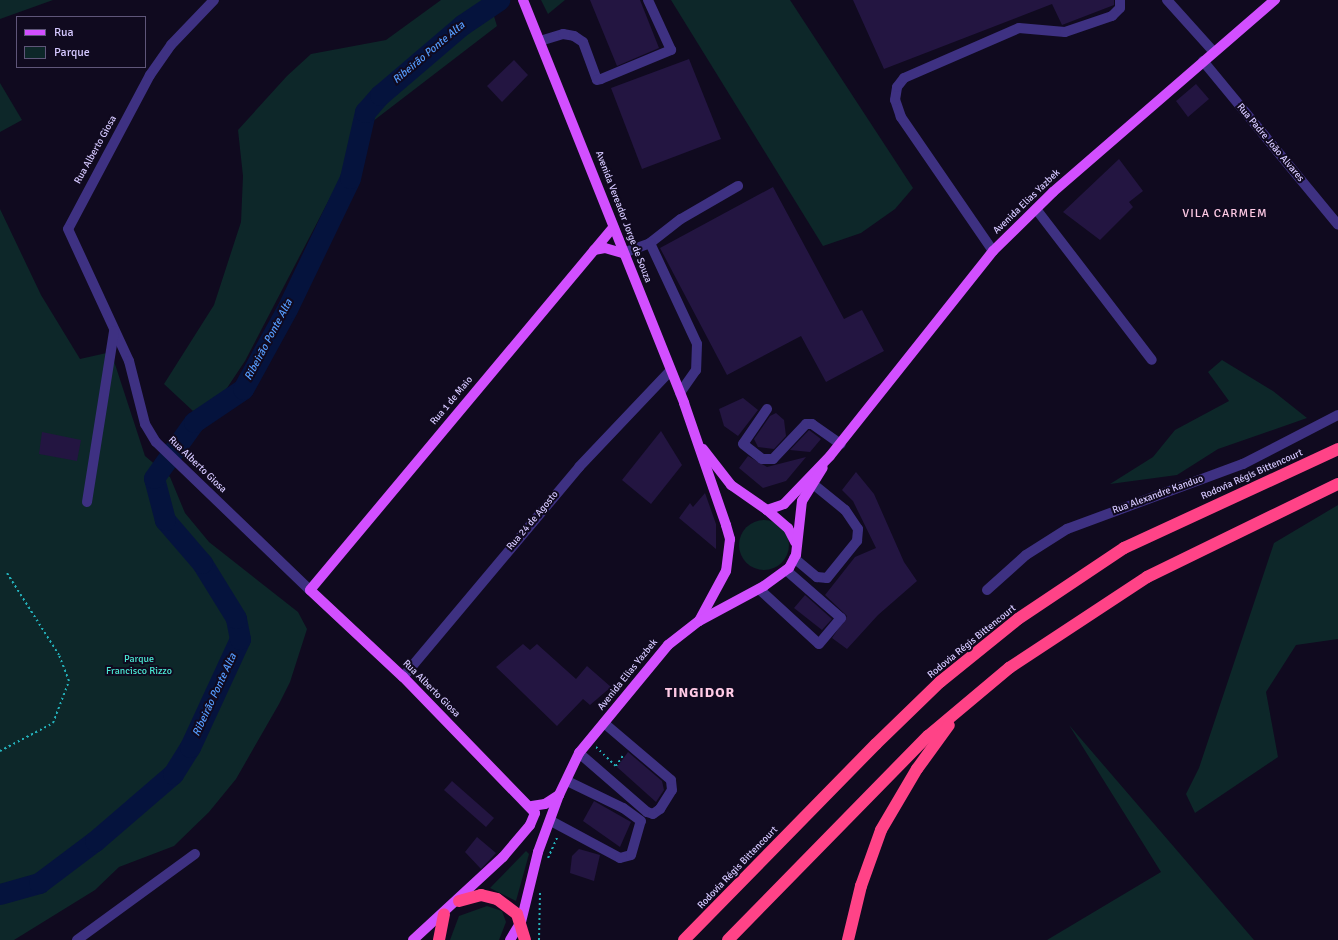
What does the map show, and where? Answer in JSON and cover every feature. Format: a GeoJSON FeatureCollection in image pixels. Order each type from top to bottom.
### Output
{"type":"FeatureCollection","features":[{"type":"Feature","properties":{"kind":"highway","name":"Rodovia Régis Bittencourt"},"geometry":{"type":"LineString","coordinates":[[684,940],[940,682],[1018,619],[1124,548],[1338,449]]}},
{"type":"Feature","properties":{"kind":"highway"},"geometry":{"type":"LineString","coordinates":[[728,940],[928,736],[972,697],[1043,643],[1147,577],[1338,484]]}},
{"type":"Feature","properties":{"kind":"highway"},"geometry":{"type":"LineString","coordinates":[[848,940],[861,886],[881,830],[928,752],[972,697]]}},
{"type":"Feature","properties":{"kind":"highway"},"geometry":{"type":"LineString","coordinates":[[458,901],[481,895],[497,898],[511,907],[521,922],[525,940]]}},
{"type":"Feature","properties":{"kind":"highway"},"geometry":{"type":"LineString","coordinates":[[439,940],[444,914]]}},
{"type":"Feature","properties":{"kind":"main road","name":"Avenida Vereador Jorge de Souza"},"geometry":{"type":"LineString","coordinates":[[523,0],[680,393],[730,539],[726,571],[699,621]]}},
{"type":"Feature","properties":{"kind":"main road","name":"Avenida Elias Yazbek"},"geometry":{"type":"LineString","coordinates":[[767,510],[784,504],[830,456],[993,251],[1036,209],[1213,51],[1275,0]]}},
{"type":"Feature","properties":{"kind":"main road","name":"Rua 1 de Maio"},"geometry":{"type":"LineString","coordinates":[[310,590],[613,227]]}},
{"type":"Feature","properties":{"kind":"main road"},"geometry":{"type":"LineString","coordinates":[[594,250],[605,248],[623,253]]}},
{"type":"Feature","properties":{"kind":"main road","name":"Avenida Vereador Jorge de Souza"},"geometry":{"type":"LineString","coordinates":[[698,442],[731,485],[767,510],[788,528],[795,542]]}},
{"type":"Feature","properties":{"kind":"main road","name":"Avenida Elias Yazbek"},"geometry":{"type":"LineString","coordinates":[[510,940],[521,922],[538,852],[552,821],[559,795],[567,781],[579,753],[668,645],[699,621],[759,589],[786,570],[794,558],[800,508],[830,456]]}},
{"type":"Feature","properties":{"kind":"main road","name":"Rua Alberto Giosa"},"geometry":{"type":"LineString","coordinates":[[310,590],[403,677],[532,806]]}},
{"type":"Feature","properties":{"kind":"main road"},"geometry":{"type":"LineString","coordinates":[[413,940],[458,901],[524,833],[534,818],[532,806],[545,804],[559,795]]}},
{"type":"Feature","properties":{"kind":"street","name":"Rua Alberto Giosa"},"geometry":{"type":"LineString","coordinates":[[214,0],[171,45],[150,75],[68,229],[129,361],[145,424],[163,450],[310,590]]}},
{"type":"Feature","properties":{"kind":"street"},"geometry":{"type":"LineString","coordinates":[[540,41],[563,34],[574,36],[583,42],[597,80],[602,79],[671,50],[648,0]]}},
{"type":"Feature","properties":{"kind":"street"},"geometry":{"type":"LineString","coordinates":[[993,251],[902,117],[895,100],[897,87],[904,78],[1019,28],[1065,32],[1106,18],[1120,8],[1120,0]]}},
{"type":"Feature","properties":{"kind":"street"},"geometry":{"type":"LineString","coordinates":[[1167,0],[1213,51]]}},
{"type":"Feature","properties":{"kind":"street","name":"Rua Padre João Alvares"},"geometry":{"type":"LineString","coordinates":[[1203,61],[1338,226]]}},
{"type":"Feature","properties":{"kind":"street"},"geometry":{"type":"LineString","coordinates":[[623,253],[650,243],[681,219],[738,186]]}},
{"type":"Feature","properties":{"kind":"street"},"geometry":{"type":"LineString","coordinates":[[1036,209],[1152,360]]}},
{"type":"Feature","properties":{"kind":"street"},"geometry":{"type":"LineString","coordinates":[[650,243],[697,344],[696,370],[680,393]]}},
{"type":"Feature","properties":{"kind":"street"},"geometry":{"type":"LineString","coordinates":[[87,502],[114,331]]}},
{"type":"Feature","properties":{"kind":"street","name":"Rua 24 de Agosto"},"geometry":{"type":"LineString","coordinates":[[403,677],[579,467],[670,371]]}},
{"type":"Feature","properties":{"kind":"street"},"geometry":{"type":"LineString","coordinates":[[767,409],[743,444],[762,459],[773,459],[806,424],[812,424],[840,444]]}},
{"type":"Feature","properties":{"kind":"street","name":"Rua Alexandre Kanduo"},"geometry":{"type":"LineString","coordinates":[[987,590],[1026,555],[1067,529],[1243,464],[1338,416]]}},
{"type":"Feature","properties":{"kind":"street"},"geometry":{"type":"LineString","coordinates":[[794,558],[817,576],[827,578],[857,541],[858,529],[845,510],[813,484]]}},
{"type":"Feature","properties":{"kind":"street"},"geometry":{"type":"LineString","coordinates":[[759,589],[819,644],[842,618],[786,570]]}},
{"type":"Feature","properties":{"kind":"street"},"geometry":{"type":"LineString","coordinates":[[579,753],[653,814],[660,809],[673,785],[604,723]]}},
{"type":"Feature","properties":{"kind":"street"},"geometry":{"type":"LineString","coordinates":[[552,821],[626,859],[632,855],[641,821],[623,808],[567,781]]}},
{"type":"Feature","properties":{"kind":"street"},"geometry":{"type":"LineString","coordinates":[[77,940],[195,854]]}},
{"type":"Feature","properties":{"kind":"path"},"geometry":{"type":"LineString","coordinates":[[0,751],[53,723],[69,681],[59,655],[7,573]]}},
{"type":"Feature","properties":{"kind":"path"},"geometry":{"type":"LineString","coordinates":[[589,741],[617,766],[629,747]]}},
{"type":"Feature","properties":{"kind":"path"},"geometry":{"type":"LineString","coordinates":[[546,862],[562,826]]}},
{"type":"Feature","properties":{"kind":"path"},"geometry":{"type":"LineString","coordinates":[[539,940],[541,886]]}},
{"type":"Feature","properties":{"kind":"green space"},"geometry":{"type":"Polygon","coordinates":[[[0,0],[53,0],[0,19],[0,0]]]}},
{"type":"Feature","properties":{"kind":"green space"},"geometry":{"type":"Polygon","coordinates":[[[441,0],[489,0],[497,26],[368,125],[245,361],[221,397],[193,411],[164,384],[214,305],[241,222],[243,176],[238,130],[287,76],[311,54],[386,40],[441,0]]]}},
{"type":"Feature","properties":{"kind":"green space"},"geometry":{"type":"Polygon","coordinates":[[[541,0],[565,0],[548,14],[541,0]]]}},
{"type":"Feature","properties":{"kind":"green space"},"geometry":{"type":"Polygon","coordinates":[[[671,0],[790,0],[913,188],[895,209],[861,233],[823,246],[671,0]]]}},
{"type":"Feature","properties":{"kind":"green space"},"geometry":{"type":"Polygon","coordinates":[[[0,83],[22,120],[0,132],[0,83]]]}},
{"type":"Feature","properties":{"kind":"green space","name":"Parque Francisco Rizzo"},"geometry":{"type":"Polygon","coordinates":[[[0,209],[41,295],[80,359],[111,352],[145,456],[170,477],[185,513],[209,542],[298,612],[307,629],[290,682],[279,704],[236,779],[209,812],[174,846],[119,867],[95,890],[14,940],[0,940],[0,209]]]}},
{"type":"Feature","properties":{"kind":"green space"},"geometry":{"type":"Polygon","coordinates":[[[1222,360],[1273,391],[1307,418],[1218,449],[1177,475],[1110,484],[1153,457],[1175,430],[1229,401],[1208,372],[1222,360]]]}},
{"type":"Feature","properties":{"kind":"green space"},"geometry":{"type":"Polygon","coordinates":[[[1338,505],[1338,639],[1296,645],[1266,692],[1278,757],[1195,813],[1186,794],[1199,768],[1274,543],[1338,505]]]}},
{"type":"Feature","properties":{"kind":"green space"},"geometry":{"type":"Polygon","coordinates":[[[759,520],[769,520],[782,527],[789,540],[789,550],[782,563],[769,570],[759,570],[750,566],[743,559],[739,550],[739,540],[743,531],[750,524],[759,520]]]}},
{"type":"Feature","properties":{"kind":"green space"},"geometry":{"type":"Polygon","coordinates":[[[1069,725],[1254,940],[1047,940],[1161,872],[1069,725]]]}},
{"type":"Feature","properties":{"kind":"green space"},"geometry":{"type":"Polygon","coordinates":[[[526,851],[529,854],[516,901],[490,888],[526,851]]]}},
{"type":"Feature","properties":{"kind":"green space"},"geometry":{"type":"Polygon","coordinates":[[[487,906],[502,911],[506,922],[499,940],[450,940],[459,916],[487,906]]]}},
{"type":"Feature","properties":{"kind":"building"},"geometry":{"type":"Polygon","coordinates":[[[590,0],[640,0],[659,48],[617,66],[590,0]]]}},
{"type":"Feature","properties":{"kind":"building"},"geometry":{"type":"Polygon","coordinates":[[[853,0],[1114,0],[1114,5],[1062,25],[1052,4],[884,69],[853,0]]]}},
{"type":"Feature","properties":{"kind":"building"},"geometry":{"type":"Polygon","coordinates":[[[689,59],[721,139],[642,169],[611,88],[689,59]]]}},
{"type":"Feature","properties":{"kind":"building"},"geometry":{"type":"Polygon","coordinates":[[[514,60],[528,75],[502,102],[487,86],[514,60]]]}},
{"type":"Feature","properties":{"kind":"building"},"geometry":{"type":"Polygon","coordinates":[[[1196,84],[1209,99],[1188,117],[1176,101],[1196,84]]]}},
{"type":"Feature","properties":{"kind":"building"},"geometry":{"type":"Polygon","coordinates":[[[1119,159],[1143,191],[1129,202],[1133,207],[1100,240],[1063,212],[1119,159]]]}},
{"type":"Feature","properties":{"kind":"building"},"geometry":{"type":"Polygon","coordinates":[[[773,187],[844,319],[862,310],[884,351],[826,382],[801,336],[727,375],[660,248],[773,187]]]}},
{"type":"Feature","properties":{"kind":"building"},"geometry":{"type":"Polygon","coordinates":[[[743,398],[758,410],[738,436],[724,426],[719,409],[743,398]]]}},
{"type":"Feature","properties":{"kind":"building"},"geometry":{"type":"Polygon","coordinates":[[[776,413],[784,420],[786,436],[774,449],[758,447],[754,439],[770,416],[776,413]]]}},
{"type":"Feature","properties":{"kind":"building"},"geometry":{"type":"Polygon","coordinates":[[[809,430],[821,439],[810,452],[790,450],[809,430]]]}},
{"type":"Feature","properties":{"kind":"building"},"geometry":{"type":"Polygon","coordinates":[[[661,431],[682,465],[651,504],[622,480],[661,431]]]}},
{"type":"Feature","properties":{"kind":"building"},"geometry":{"type":"Polygon","coordinates":[[[42,432],[81,440],[77,461],[39,454],[42,432]]]}},
{"type":"Feature","properties":{"kind":"building"},"geometry":{"type":"Polygon","coordinates":[[[748,456],[767,467],[806,457],[786,481],[763,488],[739,468],[748,456]]]}},
{"type":"Feature","properties":{"kind":"building"},"geometry":{"type":"Polygon","coordinates":[[[856,472],[874,494],[904,562],[917,581],[878,615],[847,649],[832,638],[847,616],[825,595],[855,557],[876,548],[853,501],[842,490],[856,472]]]}},
{"type":"Feature","properties":{"kind":"building"},"geometry":{"type":"Polygon","coordinates":[[[705,493],[716,524],[716,549],[679,518],[690,503],[693,507],[705,493]]]}},
{"type":"Feature","properties":{"kind":"building"},"geometry":{"type":"Polygon","coordinates":[[[805,595],[832,619],[822,630],[794,608],[805,595]]]}},
{"type":"Feature","properties":{"kind":"building"},"geometry":{"type":"Polygon","coordinates":[[[523,644],[530,650],[537,644],[576,679],[587,666],[611,687],[590,705],[583,699],[557,726],[496,667],[523,644]]]}},
{"type":"Feature","properties":{"kind":"building"},"geometry":{"type":"Polygon","coordinates":[[[628,752],[662,781],[664,790],[656,802],[617,767],[628,752]]]}},
{"type":"Feature","properties":{"kind":"building"},"geometry":{"type":"Polygon","coordinates":[[[452,781],[494,818],[486,827],[444,790],[452,781]]]}},
{"type":"Feature","properties":{"kind":"building"},"geometry":{"type":"Polygon","coordinates":[[[594,801],[631,822],[620,847],[583,821],[594,801]]]}},
{"type":"Feature","properties":{"kind":"building"},"geometry":{"type":"Polygon","coordinates":[[[477,837],[496,853],[481,869],[465,852],[477,837]]]}},
{"type":"Feature","properties":{"kind":"building"},"geometry":{"type":"Polygon","coordinates":[[[579,849],[600,855],[594,881],[570,873],[572,856],[579,849]]]}},
{"type":"Feature","properties":{"kind":"waterway","name":"Ribeirão Ponte Alta"},"geometry":{"type":"LineString","coordinates":[[0,894],[39,883],[95,841],[173,774],[190,747],[240,639],[236,618],[202,563],[165,520],[154,478],[194,422],[243,389],[287,309],[350,178],[365,112],[380,95],[462,25],[499,0]]}},
{"type":"Feature","properties":{"kind":"district","name":"VILA CARMEM"},"geometry":{"type":"Point","coordinates":[1225,214]}},
{"type":"Feature","properties":{"kind":"district","name":"TINGIDOR"},"geometry":{"type":"Point","coordinates":[700,693]}}]}
